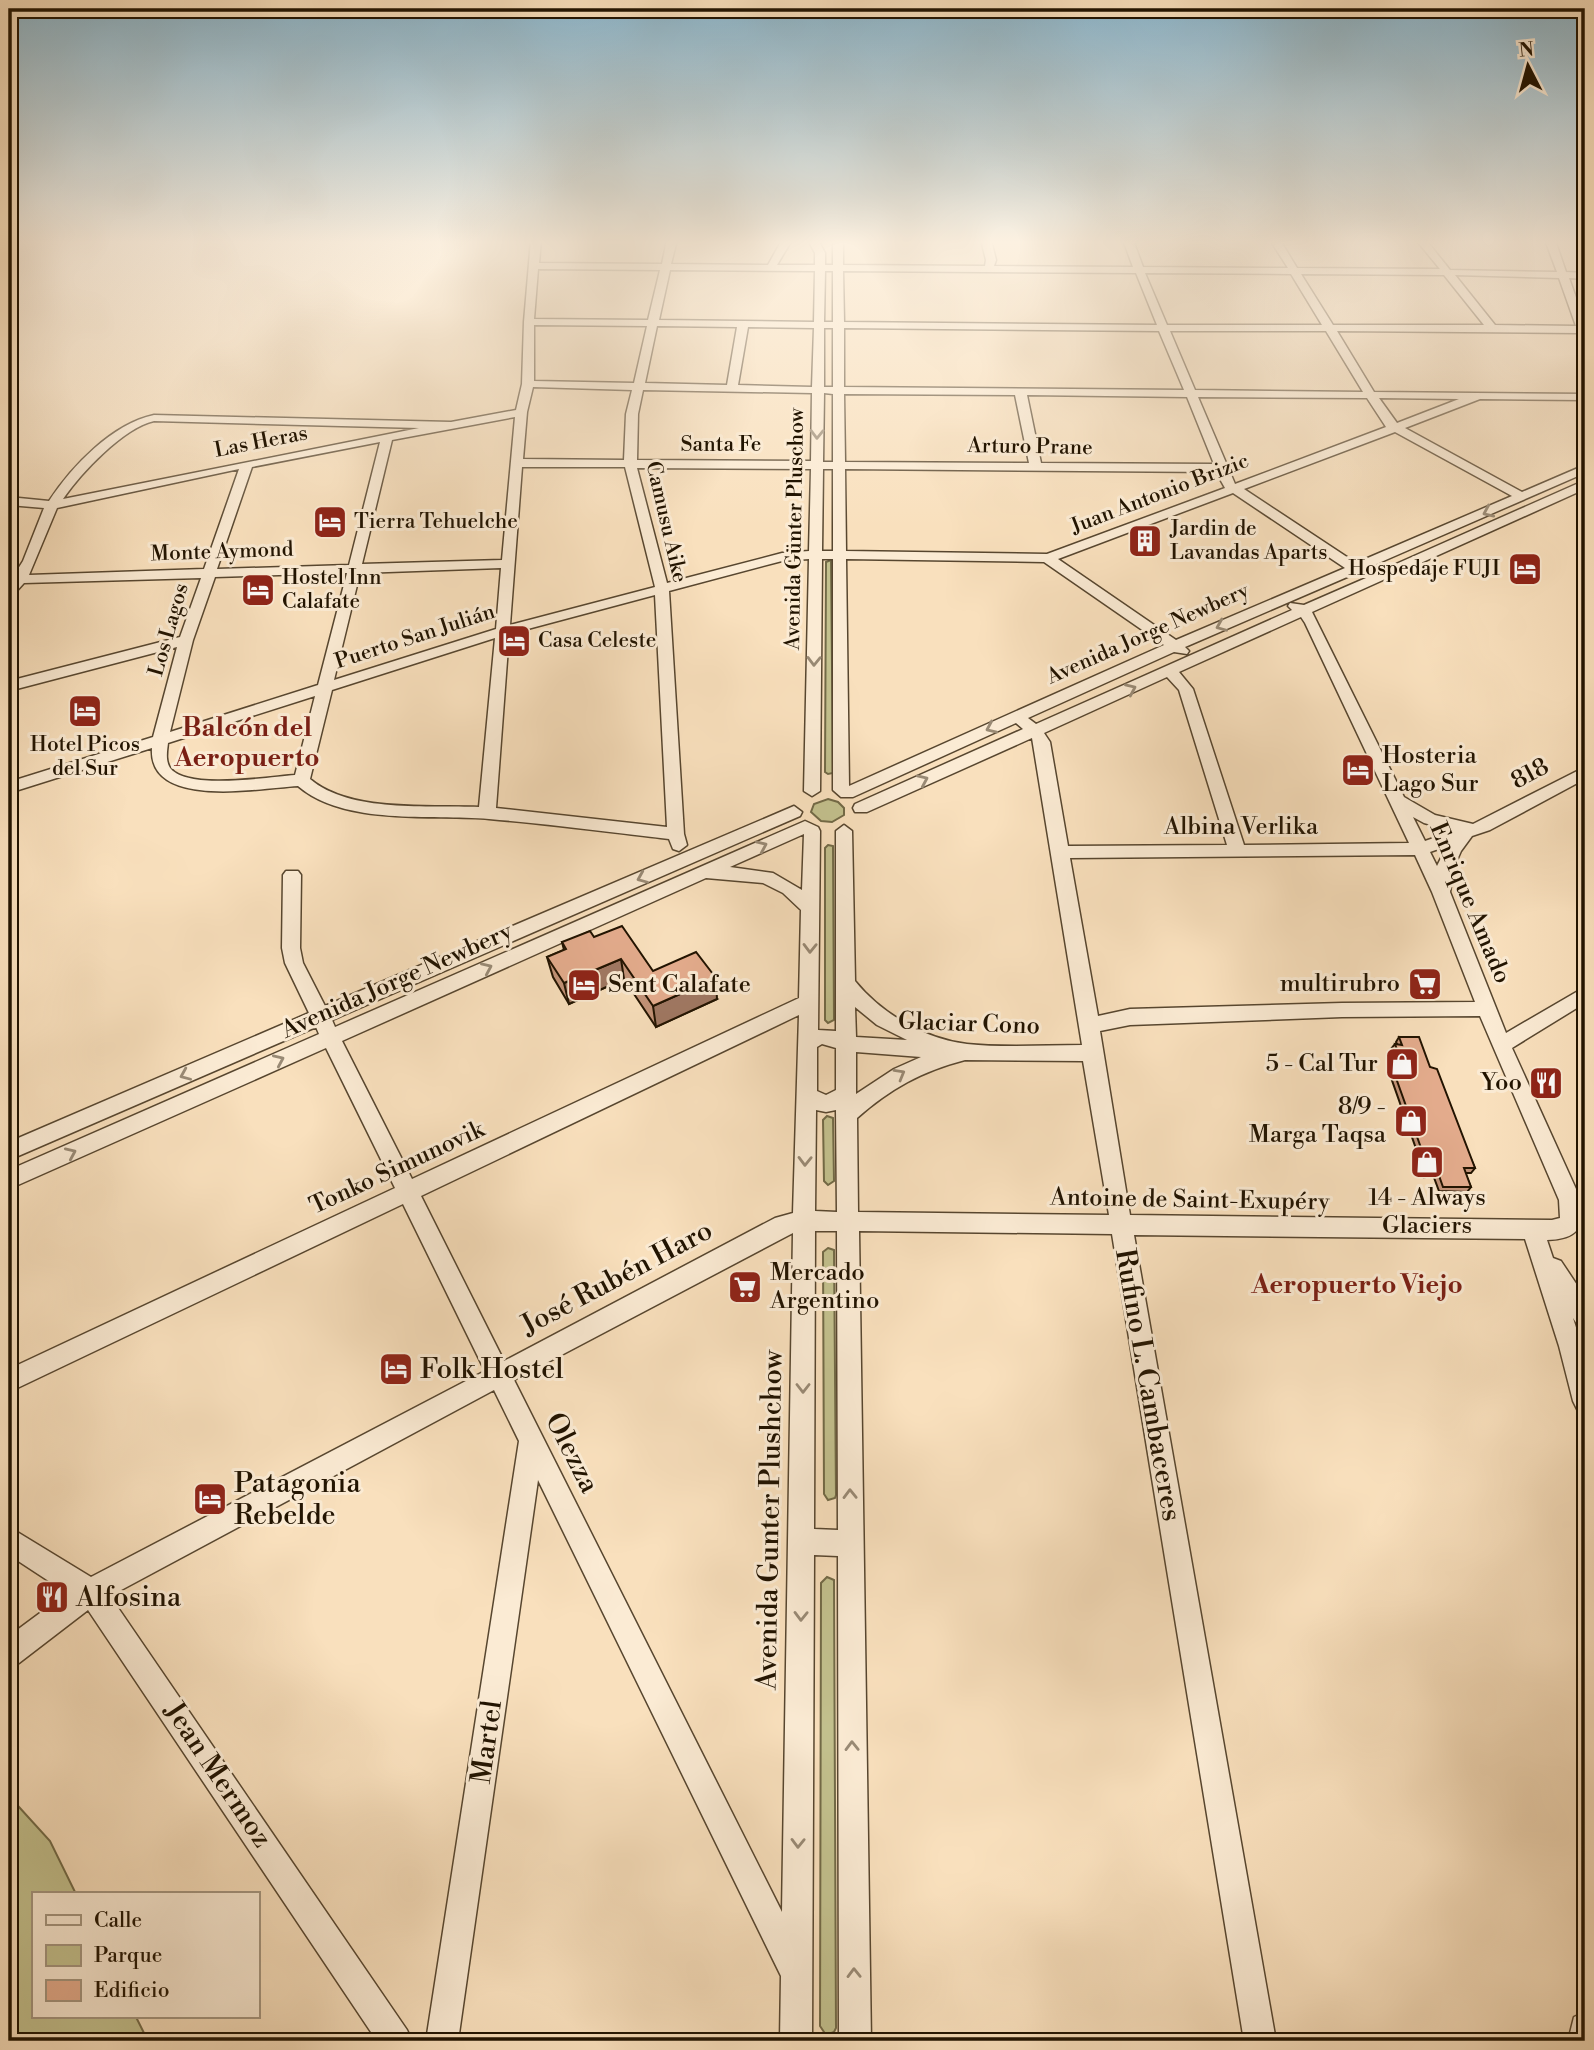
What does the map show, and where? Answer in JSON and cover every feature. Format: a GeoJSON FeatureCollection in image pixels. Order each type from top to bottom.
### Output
{"type":"FeatureCollection","features":[{"type":"Feature","properties":{"kind":"street"},"geometry":{"type":"LineString","coordinates":[[487,813],[517,463],[528,384],[529,336]]}},
{"type":"Feature","properties":{"kind":"street","name":"Camusu Aike"},"geometry":{"type":"LineString","coordinates":[[651,336],[632,414],[629,463],[662,589],[676,834],[684,860],[696,876]]}},
{"type":"Feature","properties":{"kind":"street"},"geometry":{"type":"LineString","coordinates":[[732,387],[741,336]]}},
{"type":"Feature","properties":{"kind":"street","name":"Avenida Günter Pluschow"},"geometry":{"type":"LineString","coordinates":[[812,791],[819,336]]}},
{"type":"Feature","properties":{"kind":"street","name":"Avenida Günter Pluschow"},"geometry":{"type":"LineString","coordinates":[[839,336],[844,792]]}},
{"type":"Feature","properties":{"kind":"street"},"geometry":{"type":"LineString","coordinates":[[1168,336],[1213,445],[1219,468],[1231,489],[1373,580]]}},
{"type":"Feature","properties":{"kind":"street"},"geometry":{"type":"LineString","coordinates":[[1333,336],[1368,394],[1395,429],[1522,497]]}},
{"type":"Feature","properties":{"kind":"street"},"geometry":{"type":"LineString","coordinates":[[528,384],[818,390],[1585,397]]}},
{"type":"Feature","properties":{"kind":"street"},"geometry":{"type":"LineString","coordinates":[[1020,391],[1036,467]]}},
{"type":"Feature","properties":{"kind":"street","name":"Juan Antonio Brizic"},"geometry":{"type":"LineString","coordinates":[[840,555],[1047,558],[1480,396]]}},
{"type":"Feature","properties":{"kind":"street","name":"Las Heras"},"geometry":{"type":"LineString","coordinates":[[9,501],[52,505],[247,464],[522,412]]}},
{"type":"Feature","properties":{"kind":"street"},"geometry":{"type":"LineString","coordinates":[[9,591],[20,579],[52,505],[71,479],[135,423],[154,418],[449,425]]}},
{"type":"Feature","properties":{"kind":"street"},"geometry":{"type":"LineString","coordinates":[[387,437],[302,780],[317,794],[335,802],[384,809],[487,813],[676,834]]}},
{"type":"Feature","properties":{"kind":"street","name":"Santa Fe"},"geometry":{"type":"LineString","coordinates":[[517,463],[839,465]]}},
{"type":"Feature","properties":{"kind":"street","name":"Los Lagos"},"geometry":{"type":"LineString","coordinates":[[247,464],[186,640],[160,740],[159,759],[164,772],[179,781],[203,786],[302,780]]}},
{"type":"Feature","properties":{"kind":"street","name":"Arturo Prane"},"geometry":{"type":"LineString","coordinates":[[839,465],[1219,468]]}},
{"type":"Feature","properties":{"kind":"street","name":"Avenida Jorge Newbery"},"geometry":{"type":"LineString","coordinates":[[844,792],[1585,469]]}},
{"type":"Feature","properties":{"kind":"street","name":"Avenida Jorge Newbery"},"geometry":{"type":"LineString","coordinates":[[861,808],[1585,485]]}},
{"type":"Feature","properties":{"kind":"street","name":"Puerto San Julián"},"geometry":{"type":"LineString","coordinates":[[9,788],[503,631],[782,557],[840,555]]}},
{"type":"Feature","properties":{"kind":"street"},"geometry":{"type":"LineString","coordinates":[[1047,558],[1195,661]]}},
{"type":"Feature","properties":{"kind":"street","name":"Monte Aymond"},"geometry":{"type":"LineString","coordinates":[[20,579],[508,564]]}},
{"type":"Feature","properties":{"kind":"street"},"geometry":{"type":"LineString","coordinates":[[1284,599],[1305,612]]}},
{"type":"Feature","properties":{"kind":"street","name":"Enrique Amado"},"geometry":{"type":"LineString","coordinates":[[1305,612],[1441,891],[1501,1045],[1579,1221]]}},
{"type":"Feature","properties":{"kind":"street"},"geometry":{"type":"LineString","coordinates":[[9,686],[186,640]]}},
{"type":"Feature","properties":{"kind":"street"},"geometry":{"type":"LineString","coordinates":[[1170,671],[1186,689],[1238,851]]}},
{"type":"Feature","properties":{"kind":"street"},"geometry":{"type":"LineString","coordinates":[[1017,716],[1035,731]]}},
{"type":"Feature","properties":{"kind":"street","name":"Rufino L. Cambaceres"},"geometry":{"type":"LineString","coordinates":[[1035,731],[1042,742],[1061,852],[1090,1024],[1091,1053],[1260,2041]]}},
{"type":"Feature","properties":{"kind":"street","name":"818"},"geometry":{"type":"LineString","coordinates":[[1420,849],[1471,831],[1585,772]]}},
{"type":"Feature","properties":{"kind":"street"},"geometry":{"type":"LineString","coordinates":[[830,788],[844,792],[858,802],[861,808],[858,821],[844,831],[828,834],[804,823],[798,800],[812,791],[830,788]]}},
{"type":"Feature","properties":{"kind":"street"},"geometry":{"type":"LineString","coordinates":[[1397,801],[1416,814],[1471,831]]}},
{"type":"Feature","properties":{"kind":"street","name":"Avenida Jorge Newbery"},"geometry":{"type":"LineString","coordinates":[[9,1180],[324,1028],[684,860],[804,823]]}},
{"type":"Feature","properties":{"kind":"street","name":"Avenida Jorge Newbery"},"geometry":{"type":"LineString","coordinates":[[9,1151],[324,1028],[696,876],[804,823]]}},
{"type":"Feature","properties":{"kind":"street","name":"Avenida Gunter Plushchow"},"geometry":{"type":"LineString","coordinates":[[796,2041],[804,1221],[811,909],[804,823]]}},
{"type":"Feature","properties":{"kind":"street"},"geometry":{"type":"LineString","coordinates":[[844,831],[855,2041]]}},
{"type":"Feature","properties":{"kind":"street"},"geometry":{"type":"LineString","coordinates":[[1441,891],[1445,863],[1454,846],[1471,831]]}},
{"type":"Feature","properties":{"kind":"street","name":"Albina Verlika"},"geometry":{"type":"LineString","coordinates":[[1061,852],[1420,849]]}},
{"type":"Feature","properties":{"kind":"street"},"geometry":{"type":"LineString","coordinates":[[696,876],[749,873],[761,876],[785,883],[811,909]]}},
{"type":"Feature","properties":{"kind":"street","name":"Olezza"},"geometry":{"type":"LineString","coordinates":[[292,875],[291,948],[294,963],[797,1975]]}},
{"type":"Feature","properties":{"kind":"street"},"geometry":{"type":"LineString","coordinates":[[845,982],[870,1011],[894,1028],[965,1052]]}},
{"type":"Feature","properties":{"kind":"street"},"geometry":{"type":"LineString","coordinates":[[1501,1045],[1585,994]]}},
{"type":"Feature","properties":{"kind":"street","name":"Tonko Simunovik"},"geometry":{"type":"LineString","coordinates":[[9,1381],[808,1002]]}},
{"type":"Feature","properties":{"kind":"street"},"geometry":{"type":"LineString","coordinates":[[1090,1024],[1130,1017],[1342,1010],[1487,1009]]}},
{"type":"Feature","properties":{"kind":"street","name":"Glaciar Cono"},"geometry":{"type":"LineString","coordinates":[[808,1044],[814,1038],[831,1036],[846,1044],[965,1052],[1091,1053]]}},
{"type":"Feature","properties":{"kind":"street"},"geometry":{"type":"LineString","coordinates":[[806,1092],[814,1101],[825,1104],[838,1101],[846,1104],[908,1068],[965,1052]]}},
{"type":"Feature","properties":{"kind":"street"},"geometry":{"type":"LineString","coordinates":[[34,1140],[42,1166]]}},
{"type":"Feature","properties":{"kind":"street","name":"Antoine de Saint-Exupéry"},"geometry":{"type":"LineString","coordinates":[[804,1221],[1121,1225],[1536,1239],[1579,1221]]}},
{"type":"Feature","properties":{"kind":"street","name":"José Rubén Haro"},"geometry":{"type":"LineString","coordinates":[[9,1653],[90,1592],[765,1233],[783,1225],[804,1221]]}},
{"type":"Feature","properties":{"kind":"street"},"geometry":{"type":"LineString","coordinates":[[1536,1239],[1585,1317]]}},
{"type":"Feature","properties":{"kind":"street"},"geometry":{"type":"LineString","coordinates":[[1536,1239],[1585,1401]]}},
{"type":"Feature","properties":{"kind":"street","name":"Martel"},"geometry":{"type":"LineString","coordinates":[[442,2041],[531,1442]]}},
{"type":"Feature","properties":{"kind":"street","name":"Jean Mermoz"},"geometry":{"type":"LineString","coordinates":[[9,1540],[90,1592],[146,1667],[396,2041]]}},
{"type":"Feature","properties":{"kind":"street"},"geometry":{"type":"LineString","coordinates":[[802,1542],[850,1543]]}},
{"type":"Feature","properties":{"kind":"street"},"geometry":{"type":"LineString","coordinates":[[1584,2041],[1585,2028]]}},
{"type":"Feature","properties":{"kind":"green space"},"geometry":{"type":"Polygon","coordinates":[[[831,560],[833,773],[828,774],[825,772],[826,562],[831,560]]]}},
{"type":"Feature","properties":{"kind":"green space"},"geometry":{"type":"Polygon","coordinates":[[[828,799],[838,802],[844,808],[844,815],[832,822],[821,821],[811,812],[814,804],[828,799]]]}},
{"type":"Feature","properties":{"kind":"green space"},"geometry":{"type":"Polygon","coordinates":[[[828,845],[833,846],[834,1020],[828,1023],[825,1020],[825,848],[828,845]]]}},
{"type":"Feature","properties":{"kind":"green space"},"geometry":{"type":"Polygon","coordinates":[[[827,1116],[833,1118],[834,1181],[828,1185],[824,1181],[823,1120],[827,1116]]]}},
{"type":"Feature","properties":{"kind":"green space"},"geometry":{"type":"Polygon","coordinates":[[[828,1248],[834,1250],[836,1495],[828,1500],[824,1494],[823,1252],[828,1248]]]}},
{"type":"Feature","properties":{"kind":"green space"},"geometry":{"type":"Polygon","coordinates":[[[827,1577],[834,1580],[836,2028],[834,2032],[826,2035],[820,2026],[821,1583],[827,1577]]]}},
{"type":"Feature","properties":{"kind":"green space"},"geometry":{"type":"Polygon","coordinates":[[[9,1796],[50,1841],[75,1892],[32,1892],[32,2018],[136,2018],[148,2041],[9,2041],[9,1796]]]}},
{"type":"Feature","properties":{"kind":"building"},"geometry":{"type":"Polygon","coordinates":[[[622,926],[653,971],[696,952],[716,978],[653,1006],[621,959],[564,983],[547,957],[566,949],[562,942],[590,931],[594,937],[622,926]]]}},
{"type":"Feature","properties":{"kind":"building"},"geometry":{"type":"Polygon","coordinates":[[[1399,1037],[1419,1037],[1430,1067],[1437,1069],[1475,1168],[1464,1168],[1471,1187],[1443,1187],[1437,1170],[1430,1173],[1391,1064],[1402,1064],[1395,1044],[1402,1045],[1399,1037]]]}},
{"type":"Feature","properties":{"kind":"place","name":"Tierra Tehuelche"},"geometry":{"type":"Point","coordinates":[330,522]}},
{"type":"Feature","properties":{"kind":"place","name":"Jardin de Lavandas Aparts"},"geometry":{"type":"Point","coordinates":[1145,541]}},
{"type":"Feature","properties":{"kind":"place","name":"Hospedaje FUJI"},"geometry":{"type":"Point","coordinates":[1525,569]}},
{"type":"Feature","properties":{"kind":"place","name":"Hostel Inn Calafate"},"geometry":{"type":"Point","coordinates":[258,590]}},
{"type":"Feature","properties":{"kind":"place","name":"Casa Celeste"},"geometry":{"type":"Point","coordinates":[514,641]}},
{"type":"Feature","properties":{"kind":"place","name":"Hotel Picos del Sur"},"geometry":{"type":"Point","coordinates":[85,711]}},
{"type":"Feature","properties":{"kind":"place","name":"Hosteria Lago Sur"},"geometry":{"type":"Point","coordinates":[1358,770]}},
{"type":"Feature","properties":{"kind":"place","name":"multirubro"},"geometry":{"type":"Point","coordinates":[1425,984]}},
{"type":"Feature","properties":{"kind":"place","name":"Sent Calafate"},"geometry":{"type":"Point","coordinates":[584,985]}},
{"type":"Feature","properties":{"kind":"place","name":"5 - Cal Tur"},"geometry":{"type":"Point","coordinates":[1402,1064]}},
{"type":"Feature","properties":{"kind":"place","name":"Yoo"},"geometry":{"type":"Point","coordinates":[1546,1083]}},
{"type":"Feature","properties":{"kind":"place","name":"8/9 - Marga Taqsa"},"geometry":{"type":"Point","coordinates":[1411,1121]}},
{"type":"Feature","properties":{"kind":"place","name":"14 - Always Glaciers"},"geometry":{"type":"Point","coordinates":[1427,1162]}},
{"type":"Feature","properties":{"kind":"place","name":"Mercado Argentino"},"geometry":{"type":"Point","coordinates":[745,1287]}},
{"type":"Feature","properties":{"kind":"place","name":"Folk Hostel"},"geometry":{"type":"Point","coordinates":[396,1369]}},
{"type":"Feature","properties":{"kind":"place","name":"Patagonia Rebelde"},"geometry":{"type":"Point","coordinates":[210,1499]}},
{"type":"Feature","properties":{"kind":"place","name":"Alfosina"},"geometry":{"type":"Point","coordinates":[52,1597]}},
{"type":"Feature","properties":{"kind":"district","name":"Balcón del Aeropuerto"},"geometry":{"type":"Point","coordinates":[247,743]}},
{"type":"Feature","properties":{"kind":"district","name":"Aeropuerto Viejo"},"geometry":{"type":"Point","coordinates":[1357,1285]}}]}
